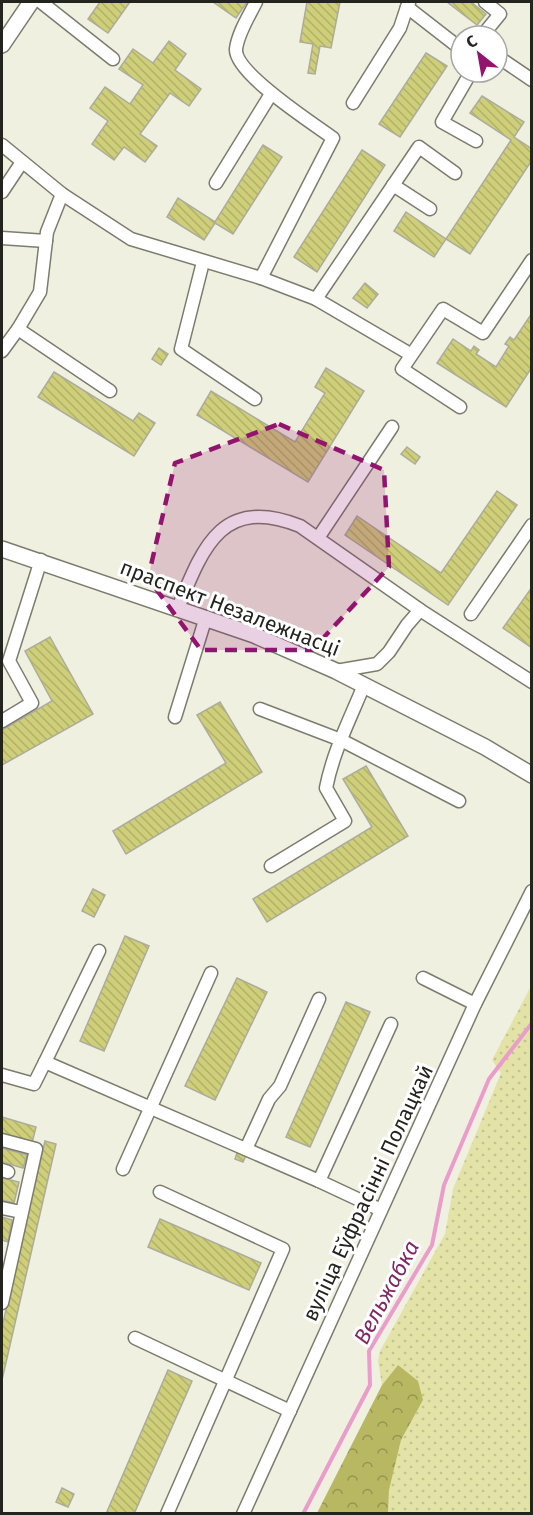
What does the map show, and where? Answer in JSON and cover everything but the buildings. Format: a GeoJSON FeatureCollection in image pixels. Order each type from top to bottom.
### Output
{"type":"FeatureCollection","features":[{"type":"Feature","properties":{"kind":"main road"},"geometry":{"type":"LineString","coordinates":[[2,45],[31,2]]}},
{"type":"Feature","properties":{"kind":"main road","name":"праспект Незалежнасці"},"geometry":{"type":"LineString","coordinates":[[2,549],[41,560],[254,635],[364,685],[485,747],[531,775]]}},
{"type":"Feature","properties":{"kind":"street"},"geometry":{"type":"LineString","coordinates":[[41,2],[113,59]]}},
{"type":"Feature","properties":{"kind":"street"},"geometry":{"type":"LineString","coordinates":[[256,2],[245,22],[236,50],[241,64],[271,94],[333,138],[261,278]]}},
{"type":"Feature","properties":{"kind":"street"},"geometry":{"type":"LineString","coordinates":[[485,2],[500,14],[492,24]]}},
{"type":"Feature","properties":{"kind":"street"},"geometry":{"type":"LineString","coordinates":[[353,103],[400,28],[408,4],[449,39]]}},
{"type":"Feature","properties":{"kind":"street"},"geometry":{"type":"LineString","coordinates":[[509,65],[531,80]]}},
{"type":"Feature","properties":{"kind":"street"},"geometry":{"type":"LineString","coordinates":[[464,84],[442,122],[476,141]]}},
{"type":"Feature","properties":{"kind":"street"},"geometry":{"type":"LineString","coordinates":[[216,183],[271,94]]}},
{"type":"Feature","properties":{"kind":"street"},"geometry":{"type":"LineString","coordinates":[[2,145],[62,194],[131,239],[261,278],[316,299],[410,354]]}},
{"type":"Feature","properties":{"kind":"street"},"geometry":{"type":"LineString","coordinates":[[316,299],[419,147],[455,173]]}},
{"type":"Feature","properties":{"kind":"street"},"geometry":{"type":"LineString","coordinates":[[2,192],[22,162]]}},
{"type":"Feature","properties":{"kind":"street"},"geometry":{"type":"LineString","coordinates":[[393,185],[430,209]]}},
{"type":"Feature","properties":{"kind":"street"},"geometry":{"type":"LineString","coordinates":[[2,351],[40,292],[46,232],[62,194]]}},
{"type":"Feature","properties":{"kind":"street"},"geometry":{"type":"LineString","coordinates":[[2,238],[46,241]]}},
{"type":"Feature","properties":{"kind":"street"},"geometry":{"type":"LineString","coordinates":[[460,407],[402,369],[410,354],[443,309],[483,333],[531,260]]}},
{"type":"Feature","properties":{"kind":"street"},"geometry":{"type":"LineString","coordinates":[[203,262],[180,350],[255,399]]}},
{"type":"Feature","properties":{"kind":"street"},"geometry":{"type":"LineString","coordinates":[[18,328],[110,391]]}},
{"type":"Feature","properties":{"kind":"street"},"geometry":{"type":"LineString","coordinates":[[318,538],[392,428]]}},
{"type":"Feature","properties":{"kind":"street"},"geometry":{"type":"LineString","coordinates":[[178,608],[200,556],[212,538],[231,524],[251,517],[265,517],[292,523],[318,538],[420,610],[531,682]]}},
{"type":"Feature","properties":{"kind":"street"},"geometry":{"type":"LineString","coordinates":[[471,614],[531,525]]}},
{"type":"Feature","properties":{"kind":"street"},"geometry":{"type":"LineString","coordinates":[[2,720],[32,703],[9,661],[41,560]]}},
{"type":"Feature","properties":{"kind":"street"},"geometry":{"type":"LineString","coordinates":[[336,671],[377,664],[389,652],[420,610]]}},
{"type":"Feature","properties":{"kind":"street"},"geometry":{"type":"LineString","coordinates":[[175,717],[206,617]]}},
{"type":"Feature","properties":{"kind":"street"},"geometry":{"type":"LineString","coordinates":[[271,866],[345,821],[326,788],[329,770],[364,685]]}},
{"type":"Feature","properties":{"kind":"street"},"geometry":{"type":"LineString","coordinates":[[260,708],[341,740],[459,801]]}},
{"type":"Feature","properties":{"kind":"street","name":"вуліца Еўфрасінні Полацкай"},"geometry":{"type":"LineString","coordinates":[[243,1514],[475,1004],[531,891]]}},
{"type":"Feature","properties":{"kind":"street"},"geometry":{"type":"LineString","coordinates":[[2,1075],[34,1084],[99,951]]}},
{"type":"Feature","properties":{"kind":"street"},"geometry":{"type":"LineString","coordinates":[[123,1169],[212,973]]}},
{"type":"Feature","properties":{"kind":"street"},"geometry":{"type":"LineString","coordinates":[[423,978],[475,1004]]}},
{"type":"Feature","properties":{"kind":"street"},"geometry":{"type":"LineString","coordinates":[[246,1149],[269,1099],[280,1086],[319,999]]}},
{"type":"Feature","properties":{"kind":"street"},"geometry":{"type":"LineString","coordinates":[[319,1181],[391,1024]]}},
{"type":"Feature","properties":{"kind":"street"},"geometry":{"type":"LineString","coordinates":[[45,1062],[381,1210]]}},
{"type":"Feature","properties":{"kind":"street"},"geometry":{"type":"LineString","coordinates":[[2,1140],[36,1149],[21,1212],[8,1250],[3,1295]]}},
{"type":"Feature","properties":{"kind":"street"},"geometry":{"type":"LineString","coordinates":[[160,1191],[283,1249],[167,1514]]}},
{"type":"Feature","properties":{"kind":"street"},"geometry":{"type":"LineString","coordinates":[[2,1208],[21,1212]]}},
{"type":"Feature","properties":{"kind":"street"},"geometry":{"type":"LineString","coordinates":[[135,1338],[290,1411]]}},
{"type":"Feature","properties":{"kind":"highlighted area"},"geometry":{"type":"Polygon","coordinates":[[[279,424],[384,470],[389,567],[312,650],[201,650],[148,578],[175,463],[279,424]]]}},
{"type":"Feature","properties":{"kind":"green space"},"geometry":{"type":"Polygon","coordinates":[[[531,986],[531,1513],[388,1513],[389,1488],[401,1440],[423,1400],[398,1365],[382,1385],[378,1361],[380,1351],[445,1234],[453,1189],[501,1073],[492,1060],[531,986]]]}},
{"type":"Feature","properties":{"kind":"green space"},"geometry":{"type":"Polygon","coordinates":[[[398,1365],[418,1381],[423,1400],[401,1440],[389,1490],[388,1513],[317,1513],[382,1385],[398,1365]]]}},
{"type":"Feature","properties":{"kind":"waterway","name":"Вельжабка"},"geometry":{"type":"LineString","coordinates":[[303,1514],[370,1385],[369,1351],[432,1245],[444,1185],[489,1079],[532,1023]]}}]}
